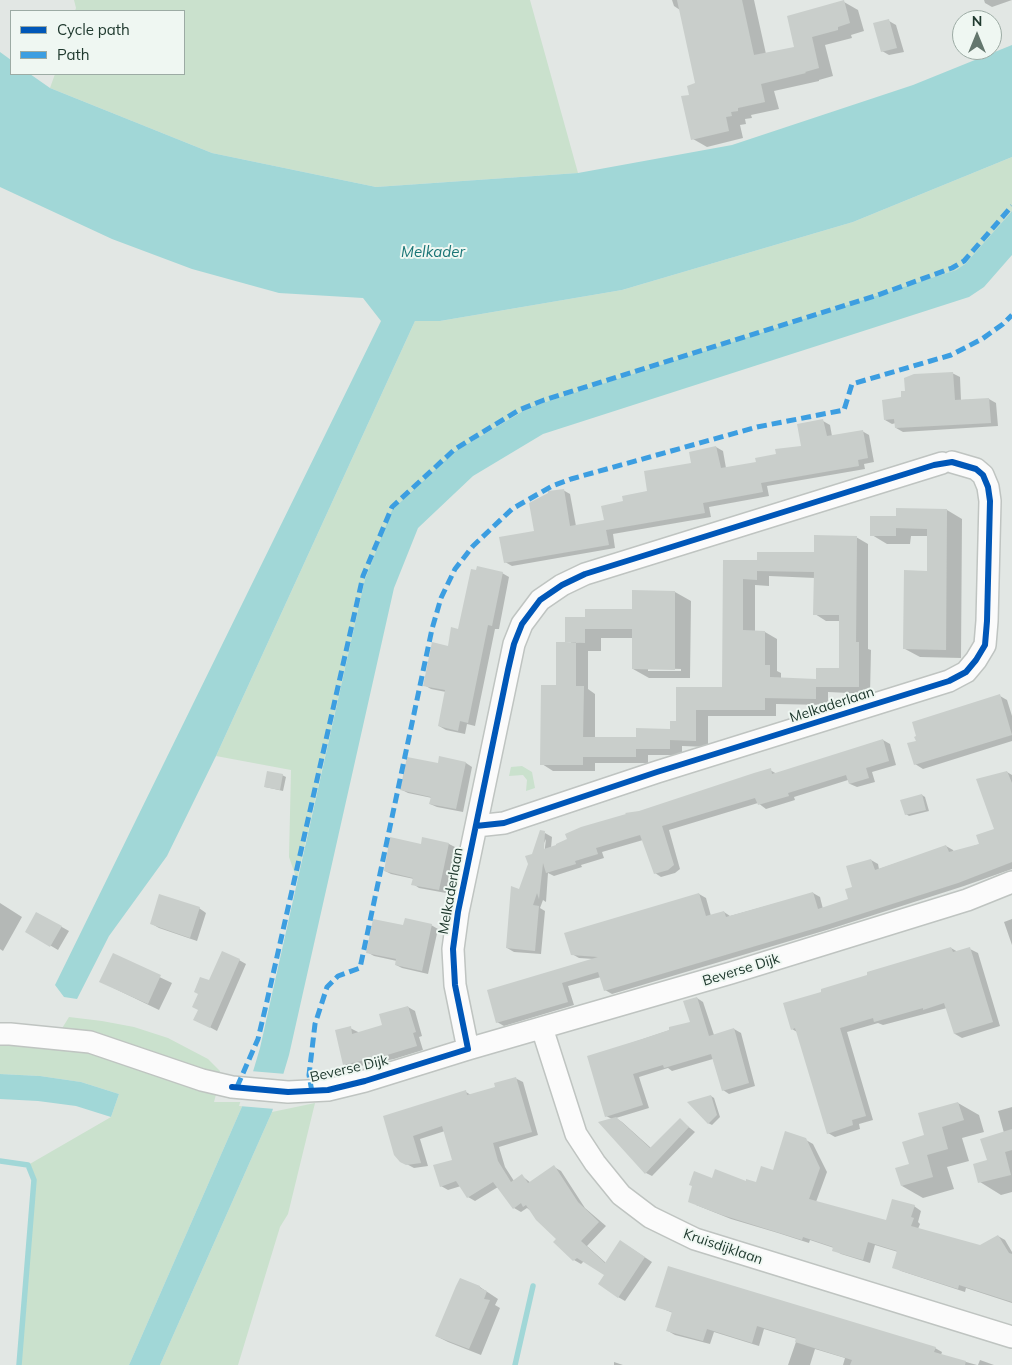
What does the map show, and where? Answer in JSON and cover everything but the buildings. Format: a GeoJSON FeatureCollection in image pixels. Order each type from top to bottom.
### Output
{"type":"FeatureCollection","features":[{"type":"Feature","properties":{"kind":"street","name":"Melkaderlaan"},"geometry":{"type":"LineString","coordinates":[[468,1049],[456,990],[453,949],[458,912],[514,644],[522,624],[540,600],[562,585],[586,574],[947,463],[976,469],[983,475],[988,487],[990,501],[985,645],[966,672],[949,681],[657,772],[504,823],[476,826]]}},
{"type":"Feature","properties":{"kind":"street","name":"Beverse Dijk"},"geometry":{"type":"LineString","coordinates":[[0,1034],[90,1042],[202,1080],[232,1087],[288,1092],[328,1090],[364,1082],[468,1049],[731,973],[967,900],[1012,882]]}},
{"type":"Feature","properties":{"kind":"street","name":"Kruisdijklaan"},"geometry":{"type":"LineString","coordinates":[[542,1028],[576,1134],[594,1163],[621,1195],[650,1217],[695,1240],[1012,1338]]}},
{"type":"Feature","properties":{"kind":"green space"},"geometry":{"type":"Polygon","coordinates":[[[74,0],[530,0],[578,173],[376,187],[212,153],[50,88],[55,75],[185,75],[185,10],[75,10],[74,0]]]}},
{"type":"Feature","properties":{"kind":"green space"},"geometry":{"type":"Polygon","coordinates":[[[1012,157],[1012,211],[965,264],[956,270],[530,407],[454,452],[392,510],[365,579],[297,880],[289,857],[291,770],[216,756],[415,321],[440,321],[622,290],[853,222],[1012,157]]]}},
{"type":"Feature","properties":{"kind":"green space"},"geometry":{"type":"Polygon","coordinates":[[[522,766],[532,772],[535,788],[526,791],[527,780],[523,775],[509,776],[511,767],[522,766]]]}},
{"type":"Feature","properties":{"kind":"green space"},"geometry":{"type":"Polygon","coordinates":[[[69,1017],[134,1027],[168,1038],[208,1059],[220,1071],[221,1075],[214,1102],[244,1102],[129,1365],[19,1365],[34,1180],[28,1165],[111,1117],[119,1094],[81,1082],[40,1076],[0,1074],[0,1041],[53,1043],[69,1017]]]}},
{"type":"Feature","properties":{"kind":"green space"},"geometry":{"type":"Polygon","coordinates":[[[315,1103],[288,1214],[280,1227],[238,1365],[160,1365],[272,1112],[315,1103]]]}},
{"type":"Feature","properties":{"kind":"water","name":"Melkader"},"geometry":{"type":"Polygon","coordinates":[[[1012,45],[1012,157],[853,222],[622,290],[440,321],[415,321],[216,756],[167,856],[109,936],[77,999],[64,997],[55,985],[381,321],[363,298],[279,293],[192,269],[112,239],[0,187],[0,52],[10,59],[10,75],[31,75],[50,88],[212,153],[376,187],[578,173],[732,145],[913,85],[975,60],[1002,60],[1002,49],[1012,45]]]}},
{"type":"Feature","properties":{"kind":"water"},"geometry":{"type":"Polygon","coordinates":[[[1012,211],[1012,255],[984,287],[969,297],[543,434],[473,476],[418,528],[394,588],[289,1055],[272,1112],[160,1365],[129,1365],[244,1102],[260,1048],[365,579],[392,510],[454,452],[530,407],[956,270],[965,264],[1012,211]]]}},
{"type":"Feature","properties":{"kind":"water"},"geometry":{"type":"Polygon","coordinates":[[[0,1074],[40,1076],[81,1082],[119,1094],[111,1117],[76,1106],[0,1099],[0,1074]]]}},
{"type":"Feature","properties":{"kind":"pier"},"geometry":{"type":"Polygon","coordinates":[[[250,1071],[286,1074],[275,1109],[239,1106],[250,1071]]]}},
{"type":"Feature","properties":{"kind":"waterway"},"geometry":{"type":"LineString","coordinates":[[0,1161],[28,1165],[34,1180],[19,1365]]}},
{"type":"Feature","properties":{"kind":"waterway"},"geometry":{"type":"LineString","coordinates":[[515,1365],[533,1286]]}},
{"type":"Feature","properties":{"kind":"marked path"},"geometry":{"type":"LineString","coordinates":[[237,1087],[258,1039],[363,576],[392,507],[455,449],[519,410],[544,400],[878,295],[952,268],[964,261],[1012,206]]}},
{"type":"Feature","properties":{"kind":"marked path"},"geometry":{"type":"LineString","coordinates":[[312,1092],[309,1075],[315,1024],[327,987],[338,976],[360,968],[432,629],[441,598],[455,569],[473,546],[512,509],[552,486],[757,427],[844,410],[852,384],[951,355],[982,339],[1012,315]]}},
{"type":"Feature","properties":{"kind":"cycle path"},"geometry":{"type":"LineString","coordinates":[[232,1087],[288,1092],[328,1090],[365,1081],[468,1049],[455,985],[453,949],[458,912],[514,644],[522,624],[540,600],[562,585],[585,574],[934,465],[952,462],[976,469],[983,475],[988,487],[990,501],[985,645],[966,672],[949,681],[657,772],[504,823],[476,826]]}}]}
